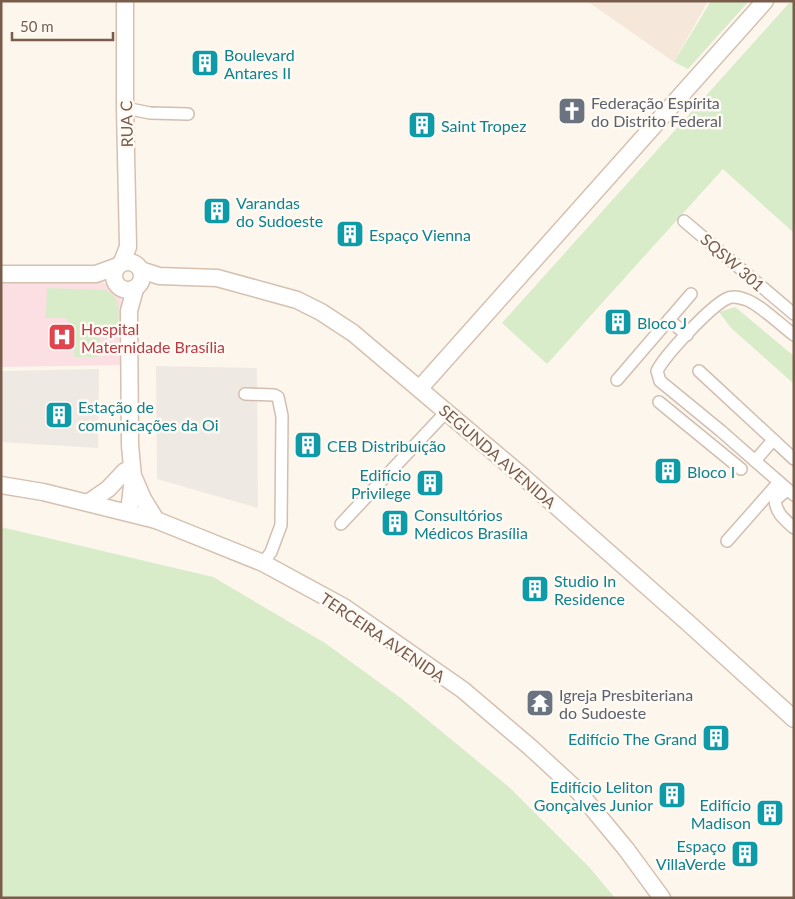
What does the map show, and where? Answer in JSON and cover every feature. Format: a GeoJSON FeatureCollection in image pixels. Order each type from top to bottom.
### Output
{"type":"FeatureCollection","features":[{"type":"Feature","properties":{"kind":"street","name":"RUA C"},"geometry":{"type":"LineString","coordinates":[[124,510],[129,474],[130,445],[125,1]]}},
{"type":"Feature","properties":{"kind":"street"},"geometry":{"type":"LineString","coordinates":[[420,388],[765,1]]}},
{"type":"Feature","properties":{"kind":"street"},"geometry":{"type":"LineString","coordinates":[[125,108],[150,113],[188,114]]}},
{"type":"Feature","properties":{"kind":"street","name":"SQSW 301"},"geometry":{"type":"LineString","coordinates":[[684,221],[794,314]]}},
{"type":"Feature","properties":{"kind":"street"},"geometry":{"type":"LineString","coordinates":[[1,274],[128,272]]}},
{"type":"Feature","properties":{"kind":"street","name":"SEGUNDA AVENIDA"},"geometry":{"type":"LineString","coordinates":[[128,272],[159,276],[217,278],[297,300],[321,312],[353,333],[557,506],[794,719]]}},
{"type":"Feature","properties":{"kind":"street"},"geometry":{"type":"LineString","coordinates":[[617,380],[691,294]]}},
{"type":"Feature","properties":{"kind":"street","name":"SQSW 301"},"geometry":{"type":"LineString","coordinates":[[787,489],[660,381],[657,371],[660,365],[687,335],[716,306],[728,298],[747,299],[794,335]]}},
{"type":"Feature","properties":{"kind":"street","name":"SQSW 301"},"geometry":{"type":"LineString","coordinates":[[766,313],[781,304]]}},
{"type":"Feature","properties":{"kind":"street"},"geometry":{"type":"LineString","coordinates":[[669,320],[687,335]]}},
{"type":"Feature","properties":{"kind":"street"},"geometry":{"type":"LineString","coordinates":[[699,371],[794,460]]}},
{"type":"Feature","properties":{"kind":"street"},"geometry":{"type":"LineString","coordinates":[[245,394],[274,395],[278,397],[282,416],[281,525],[271,552],[263,563]]}},
{"type":"Feature","properties":{"kind":"street"},"geometry":{"type":"LineString","coordinates":[[659,402],[741,469]]}},
{"type":"Feature","properties":{"kind":"street"},"geometry":{"type":"LineString","coordinates":[[341,524],[446,412]]}},
{"type":"Feature","properties":{"kind":"street"},"geometry":{"type":"LineString","coordinates":[[710,444],[721,431]]}},
{"type":"Feature","properties":{"kind":"street"},"geometry":{"type":"LineString","coordinates":[[755,461],[773,440]]}},
{"type":"Feature","properties":{"kind":"street"},"geometry":{"type":"LineString","coordinates":[[88,502],[129,474],[156,520]]}},
{"type":"Feature","properties":{"kind":"street","name":"TERCEIRA AVENIDA"},"geometry":{"type":"LineString","coordinates":[[1,485],[43,492],[124,510],[156,520],[263,563],[344,607],[463,690],[530,747],[578,791],[626,849],[662,898]]}},
{"type":"Feature","properties":{"kind":"street"},"geometry":{"type":"LineString","coordinates":[[787,489],[775,500],[776,508],[781,516],[794,528]]}},
{"type":"Feature","properties":{"kind":"street"},"geometry":{"type":"LineString","coordinates":[[727,541],[787,489]]}},
{"type":"Feature","properties":{"kind":"shaded area"},"geometry":{"type":"Polygon","coordinates":[[[587,1],[708,1],[674,62],[587,1]]]}},
{"type":"Feature","properties":{"kind":"shaded area","name":"Hospital Maternidade Brasília"},"geometry":{"type":"Polygon","coordinates":[[[102,282],[113,288],[121,299],[124,309],[123,365],[1,367],[1,283],[102,282]]]}},
{"type":"Feature","properties":{"kind":"shaded area"},"geometry":{"type":"Polygon","coordinates":[[[156,366],[257,368],[258,508],[157,479],[156,366]]]}},
{"type":"Feature","properties":{"kind":"shaded area"},"geometry":{"type":"Polygon","coordinates":[[[99,369],[98,448],[1,442],[1,371],[99,369]]]}},
{"type":"Feature","properties":{"kind":"green space"},"geometry":{"type":"Polygon","coordinates":[[[711,1],[749,1],[688,69],[674,62],[711,1]]]}},
{"type":"Feature","properties":{"kind":"green space"},"geometry":{"type":"Polygon","coordinates":[[[791,1],[794,1],[794,233],[723,169],[547,364],[502,323],[791,1]]]}},
{"type":"Feature","properties":{"kind":"green space"},"geometry":{"type":"Polygon","coordinates":[[[47,288],[105,290],[114,296],[118,303],[119,333],[100,332],[99,357],[74,357],[74,328],[65,318],[46,318],[47,288]]]}},
{"type":"Feature","properties":{"kind":"green space"},"geometry":{"type":"Polygon","coordinates":[[[735,307],[794,356],[794,384],[731,328],[719,312],[735,307]]]}},
{"type":"Feature","properties":{"kind":"green space"},"geometry":{"type":"Polygon","coordinates":[[[1,527],[213,577],[325,643],[402,699],[509,787],[590,868],[615,898],[1,898],[1,527]]]}},
{"type":"Feature","properties":{"kind":"place","name":"Boulevard Antares II"},"geometry":{"type":"Point","coordinates":[205,63]}},
{"type":"Feature","properties":{"kind":"place","name":"Federação Espírita do Distrito Federal"},"geometry":{"type":"Point","coordinates":[572,111]}},
{"type":"Feature","properties":{"kind":"place","name":"Saint Tropez"},"geometry":{"type":"Point","coordinates":[422,125]}},
{"type":"Feature","properties":{"kind":"place","name":"Varandas do Sudoeste"},"geometry":{"type":"Point","coordinates":[217,211]}},
{"type":"Feature","properties":{"kind":"place","name":"Espaço Vienna"},"geometry":{"type":"Point","coordinates":[350,234]}},
{"type":"Feature","properties":{"kind":"place","name":"Bloco J"},"geometry":{"type":"Point","coordinates":[618,322]}},
{"type":"Feature","properties":{"kind":"place","name":"Hospital Maternidade Brasília"},"geometry":{"type":"Point","coordinates":[62,337]}},
{"type":"Feature","properties":{"kind":"place","name":"Estação de comunicações da Oi"},"geometry":{"type":"Point","coordinates":[59,415]}},
{"type":"Feature","properties":{"kind":"place","name":"CEB Distribuição"},"geometry":{"type":"Point","coordinates":[308,445]}},
{"type":"Feature","properties":{"kind":"place","name":"Bloco I"},"geometry":{"type":"Point","coordinates":[668,471]}},
{"type":"Feature","properties":{"kind":"place","name":"Edifício Privilege"},"geometry":{"type":"Point","coordinates":[430,483]}},
{"type":"Feature","properties":{"kind":"place","name":"Consultórios Médicos Brasília"},"geometry":{"type":"Point","coordinates":[395,523]}},
{"type":"Feature","properties":{"kind":"place","name":"Studio In Residence"},"geometry":{"type":"Point","coordinates":[535,589]}},
{"type":"Feature","properties":{"kind":"place","name":"Igreja Presbiteriana do Sudoeste"},"geometry":{"type":"Point","coordinates":[540,703]}},
{"type":"Feature","properties":{"kind":"place","name":"Edifício The Grand"},"geometry":{"type":"Point","coordinates":[716,738]}},
{"type":"Feature","properties":{"kind":"place","name":"Edifício Leliton Gonçalves Junior"},"geometry":{"type":"Point","coordinates":[672,795]}},
{"type":"Feature","properties":{"kind":"place","name":"Edifício Madison"},"geometry":{"type":"Point","coordinates":[770,813]}},
{"type":"Feature","properties":{"kind":"place","name":"Espaço VillaVerde"},"geometry":{"type":"Point","coordinates":[745,854]}}]}
